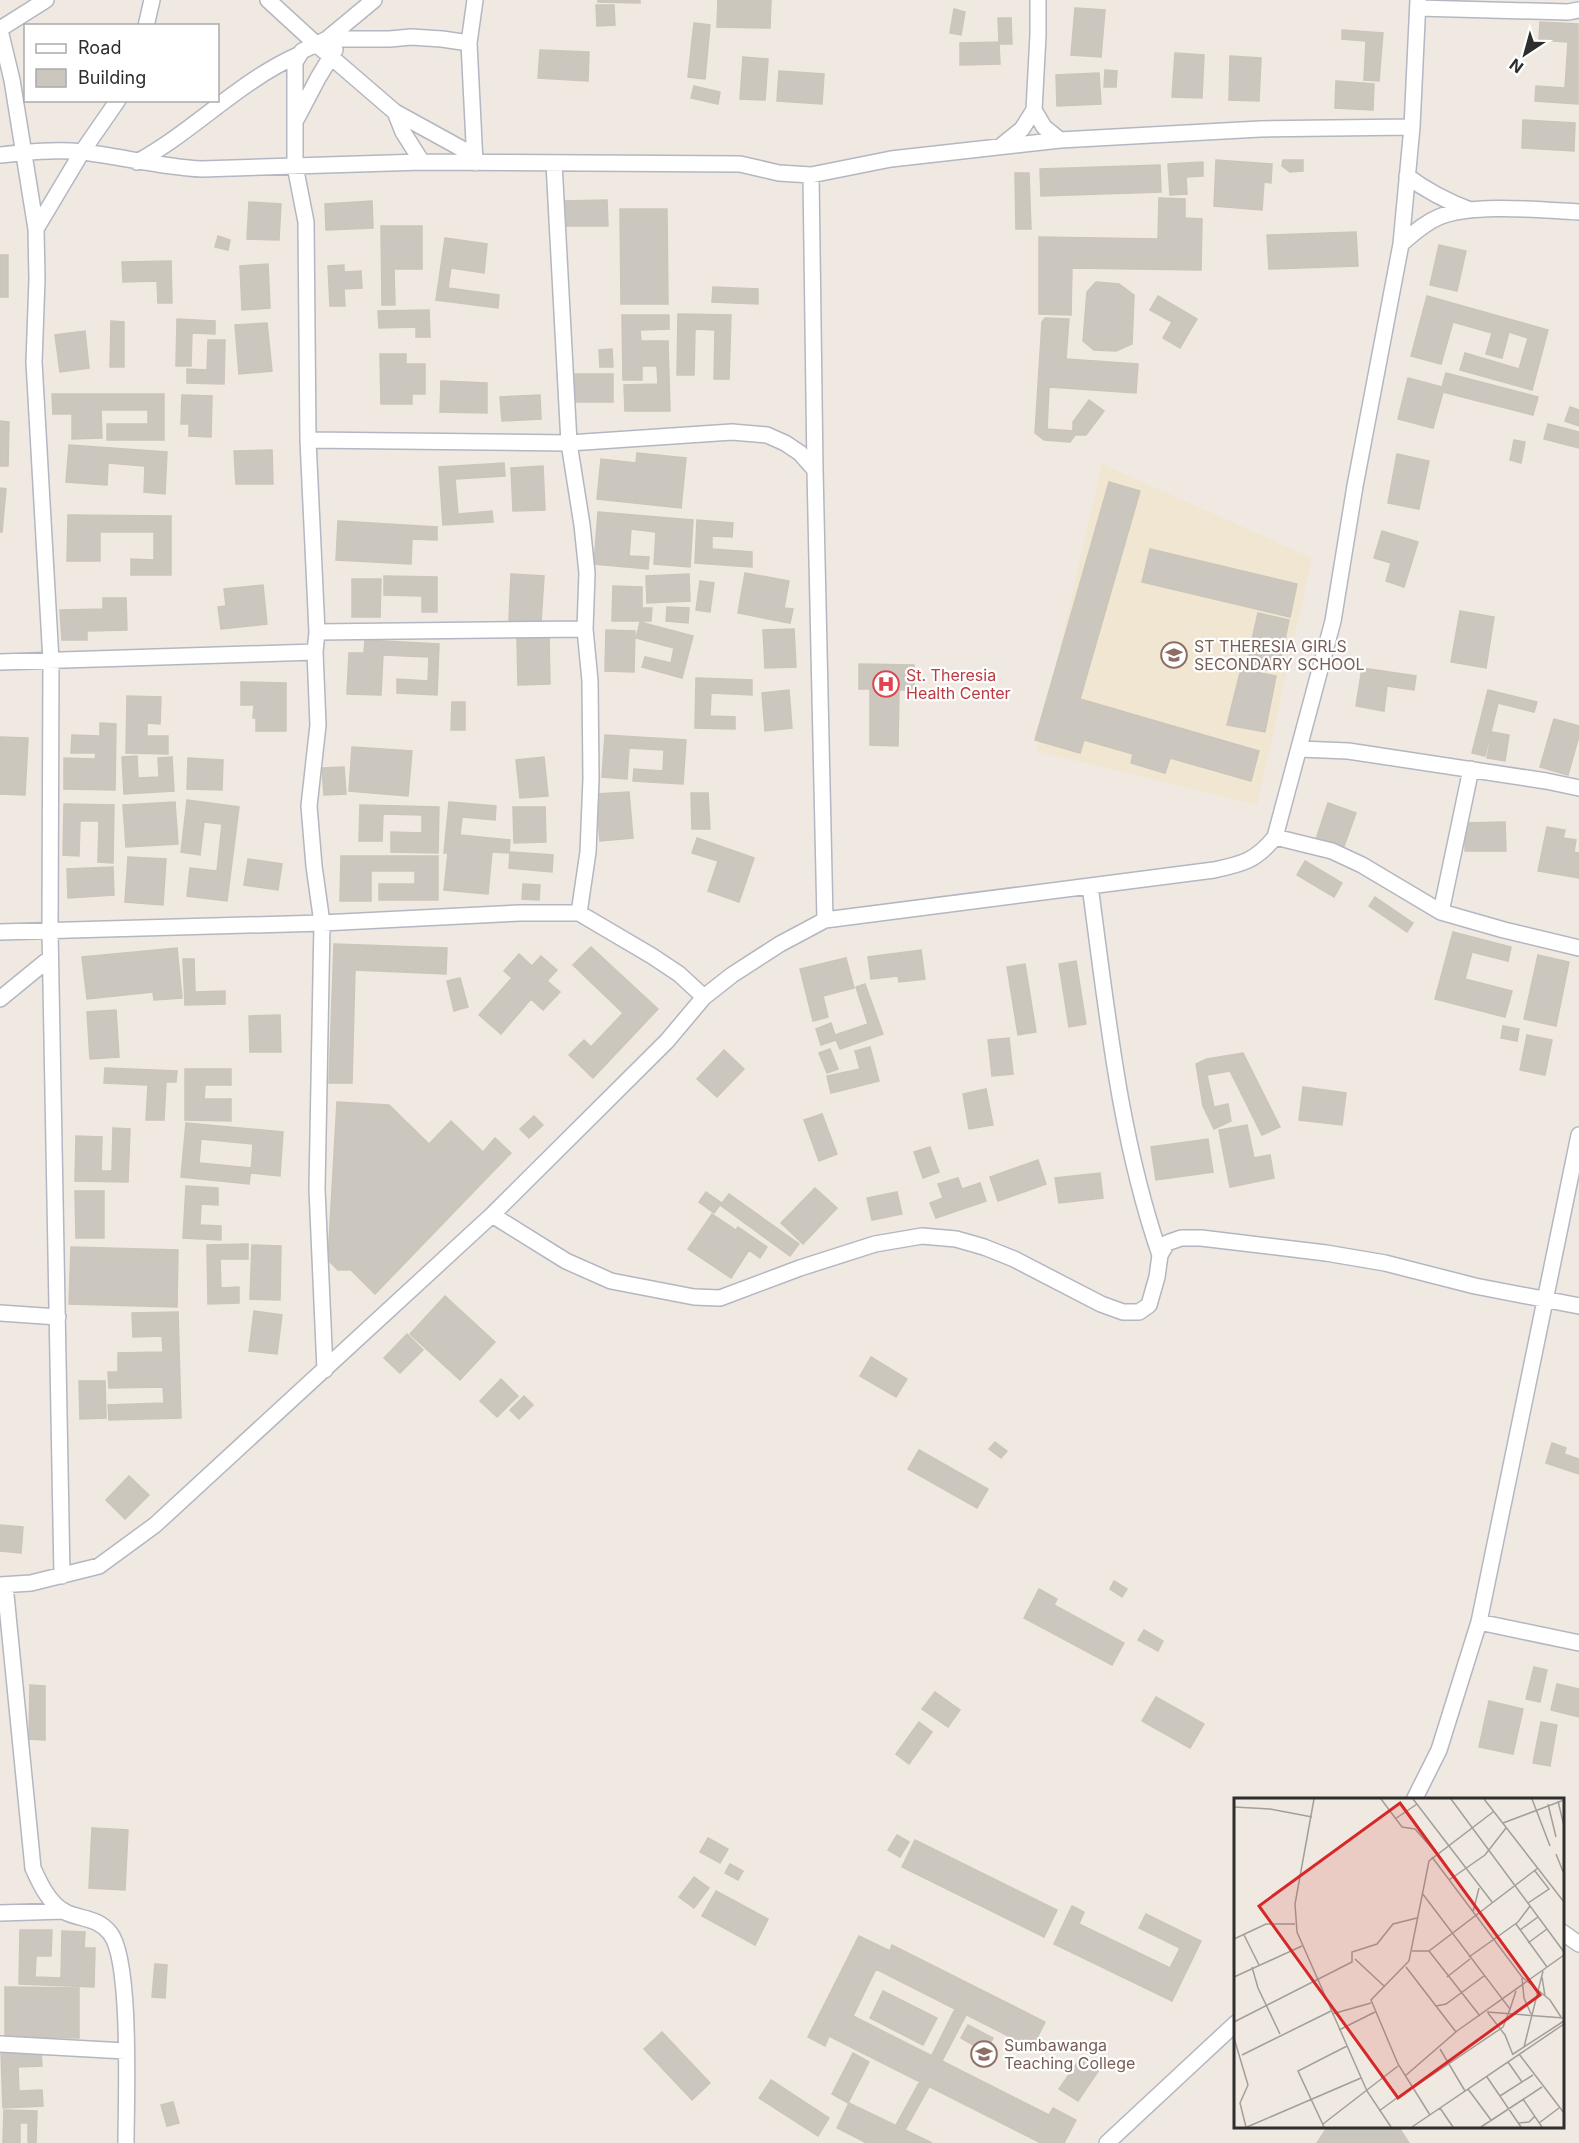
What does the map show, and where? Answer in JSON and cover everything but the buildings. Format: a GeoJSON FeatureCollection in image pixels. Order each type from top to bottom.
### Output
{"type":"FeatureCollection","features":[{"type":"Feature","properties":{"kind":"street"},"geometry":{"type":"LineString","coordinates":[[46,0],[0,30],[12,80],[36,229],[34,362],[51,661],[50,958],[62,1576]]}},
{"type":"Feature","properties":{"kind":"street"},"geometry":{"type":"LineString","coordinates":[[146,24],[152,0]]}},
{"type":"Feature","properties":{"kind":"street"},"geometry":{"type":"LineString","coordinates":[[268,0],[321,41],[330,56],[395,112],[475,159]]}},
{"type":"Feature","properties":{"kind":"street"},"geometry":{"type":"LineString","coordinates":[[137,162],[165,147],[256,77],[298,56],[321,41],[374,0]]}},
{"type":"Feature","properties":{"kind":"street"},"geometry":{"type":"LineString","coordinates":[[475,0],[469,43],[475,159]]}},
{"type":"Feature","properties":{"kind":"street"},"geometry":{"type":"LineString","coordinates":[[1001,146],[1022,129],[1034,110],[1038,0]]}},
{"type":"Feature","properties":{"kind":"street"},"geometry":{"type":"LineString","coordinates":[[64,1911],[41,1886],[33,1868],[2,1585],[31,1583],[99,1566],[155,1525],[492,1215],[667,1041],[704,997],[732,975],[780,944],[825,920],[1214,870],[1245,864],[1260,854],[1275,837],[1333,621],[1355,486],[1401,244],[1412,127],[1418,4],[1458,11],[1568,12],[1579,10]]}},
{"type":"Feature","properties":{"kind":"street"},"geometry":{"type":"LineString","coordinates":[[321,41],[345,38],[411,37],[469,43]]}},
{"type":"Feature","properties":{"kind":"street"},"geometry":{"type":"LineString","coordinates":[[296,119],[330,56],[345,38]]}},
{"type":"Feature","properties":{"kind":"street"},"geometry":{"type":"LineString","coordinates":[[298,56],[295,62],[294,79],[295,166],[306,222],[308,440],[317,632],[315,652],[318,725],[309,806],[322,923],[317,1189],[325,1370]]}},
{"type":"Feature","properties":{"kind":"street"},"geometry":{"type":"LineString","coordinates":[[36,229],[82,152],[117,102]]}},
{"type":"Feature","properties":{"kind":"street"},"geometry":{"type":"LineString","coordinates":[[1034,110],[1044,127],[1060,141]]}},
{"type":"Feature","properties":{"kind":"street"},"geometry":{"type":"LineString","coordinates":[[395,112],[403,132],[422,162]]}},
{"type":"Feature","properties":{"kind":"street"},"geometry":{"type":"LineString","coordinates":[[0,155],[23,152],[82,152],[137,162],[202,169],[475,159],[554,163],[740,164],[779,173],[811,175],[891,159],[1060,141],[1260,129],[1412,127]]}},
{"type":"Feature","properties":{"kind":"street"},"geometry":{"type":"LineString","coordinates":[[554,163],[568,443],[582,525],[587,573],[585,629],[590,681],[591,778],[588,852],[579,913]]}},
{"type":"Feature","properties":{"kind":"street"},"geometry":{"type":"LineString","coordinates":[[811,175],[825,920]]}},
{"type":"Feature","properties":{"kind":"street"},"geometry":{"type":"LineString","coordinates":[[1407,176],[1440,198],[1470,210]]}},
{"type":"Feature","properties":{"kind":"street"},"geometry":{"type":"LineString","coordinates":[[1401,244],[1431,220],[1470,210],[1579,212]]}},
{"type":"Feature","properties":{"kind":"street"},"geometry":{"type":"LineString","coordinates":[[308,440],[568,443],[732,432],[767,435],[785,443],[800,453],[815,470]]}},
{"type":"Feature","properties":{"kind":"street"},"geometry":{"type":"LineString","coordinates":[[317,632],[585,629]]}},
{"type":"Feature","properties":{"kind":"street"},"geometry":{"type":"LineString","coordinates":[[0,662],[315,652]]}},
{"type":"Feature","properties":{"kind":"street"},"geometry":{"type":"LineString","coordinates":[[1300,749],[1348,751],[1546,780],[1579,788]]}},
{"type":"Feature","properties":{"kind":"street"},"geometry":{"type":"LineString","coordinates":[[1442,912],[1471,769]]}},
{"type":"Feature","properties":{"kind":"street"},"geometry":{"type":"LineString","coordinates":[[1275,837],[1332,851],[1362,865],[1442,912],[1579,948]]}},
{"type":"Feature","properties":{"kind":"street"},"geometry":{"type":"LineString","coordinates":[[1090,886],[1125,1129],[1147,1219],[1160,1255]]}},
{"type":"Feature","properties":{"kind":"street"},"geometry":{"type":"LineString","coordinates":[[0,932],[322,923],[520,913],[579,913],[679,974],[704,997]]}},
{"type":"Feature","properties":{"kind":"street"},"geometry":{"type":"LineString","coordinates":[[0,999],[50,958]]}},
{"type":"Feature","properties":{"kind":"street"},"geometry":{"type":"LineString","coordinates":[[1415,1798],[1439,1750],[1479,1622],[1579,1136]]}},
{"type":"Feature","properties":{"kind":"street"},"geometry":{"type":"LineString","coordinates":[[492,1215],[566,1261],[611,1281],[694,1298],[720,1298],[800,1268],[875,1244],[922,1236],[956,1239],[984,1247],[1014,1259],[1101,1304],[1123,1312],[1139,1312],[1149,1305],[1160,1255],[1167,1243],[1181,1238],[1201,1238],[1362,1259],[1579,1306]]}},
{"type":"Feature","properties":{"kind":"street"},"geometry":{"type":"LineString","coordinates":[[0,1313],[58,1317]]}},
{"type":"Feature","properties":{"kind":"street"},"geometry":{"type":"LineString","coordinates":[[1479,1622],[1579,1643]]}},
{"type":"Feature","properties":{"kind":"street"},"geometry":{"type":"LineString","coordinates":[[0,1913],[64,1911],[101,1923],[112,1936],[119,1958],[125,1993],[126,2143]]}},
{"type":"Feature","properties":{"kind":"street"},"geometry":{"type":"LineString","coordinates":[[1564,1933],[1579,1944]]}},
{"type":"Feature","properties":{"kind":"street"},"geometry":{"type":"LineString","coordinates":[[1107,2143],[1234,2025]]}},
{"type":"Feature","properties":{"kind":"street"},"geometry":{"type":"LineString","coordinates":[[0,2044],[125,2051]]}},
{"type":"Feature","properties":{"kind":"shaded area","name":"ST THERESIA GIRLS SECONDARY SCHOOL"},"geometry":{"type":"Polygon","coordinates":[[[1102,464],[1312,558],[1257,805],[1036,751],[1102,464]]]}},
{"type":"Feature","properties":{"kind":"place","name":"ST THERESIA GIRLS SECONDARY SCHOOL"},"geometry":{"type":"Point","coordinates":[1174,655]}},
{"type":"Feature","properties":{"kind":"place","name":"St. Theresia Health Center"},"geometry":{"type":"Point","coordinates":[886,684]}},
{"type":"Feature","properties":{"kind":"place","name":"Sumbawanga Teaching College"},"geometry":{"type":"Point","coordinates":[984,2054]}}]}
